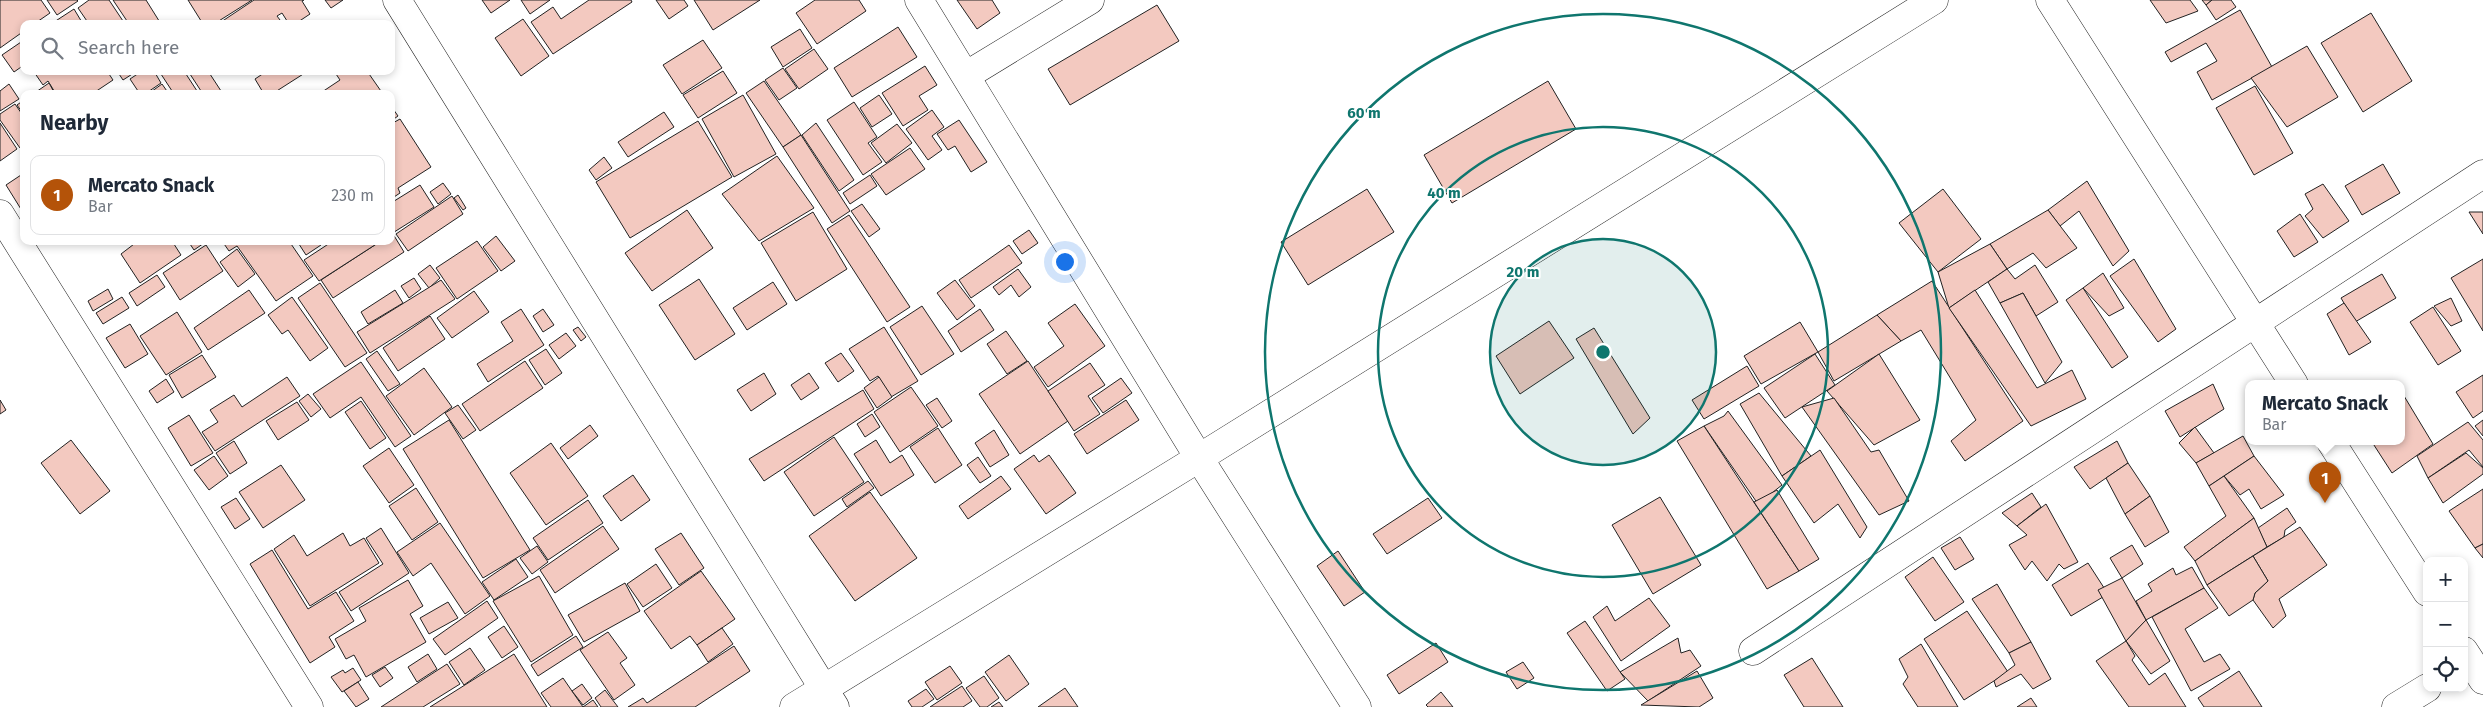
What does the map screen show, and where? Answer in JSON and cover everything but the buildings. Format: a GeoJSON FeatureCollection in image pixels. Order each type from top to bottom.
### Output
{"type":"FeatureCollection","features":[{"type":"Feature","properties":{"kind":"street"},"geometry":{"type":"LineString","coordinates":[[397,0],[829,698]]}},
{"type":"Feature","properties":{"kind":"street"},"geometry":{"type":"LineString","coordinates":[[919,0],[967,75],[1199,458],[1357,707]]}},
{"type":"Feature","properties":{"kind":"street"},"geometry":{"type":"LineString","coordinates":[[967,75],[1090,0]]}},
{"type":"Feature","properties":{"kind":"street"},"geometry":{"type":"LineString","coordinates":[[794,707],[829,698],[1199,458],[1934,0]]}},
{"type":"Feature","properties":{"kind":"street"},"geometry":{"type":"LineString","coordinates":[[2050,0],[2291,380]]}},
{"type":"Feature","properties":{"kind":"street"},"geometry":{"type":"LineString","coordinates":[[1753,651],[2483,174]]}},
{"type":"Feature","properties":{"kind":"street"},"geometry":{"type":"LineString","coordinates":[[0,214],[310,707]]}},
{"type":"Feature","properties":{"kind":"street"},"geometry":{"type":"LineString","coordinates":[[2333,445],[2423,586]]}},
{"type":"Feature","properties":{"kind":"street"},"geometry":{"type":"LineString","coordinates":[[2396,707],[2423,690]]}},
{"type":"Feature","properties":{"kind":"place","name":"Mercato Snack"},"geometry":{"type":"Point","coordinates":[2325,503]}}]}
